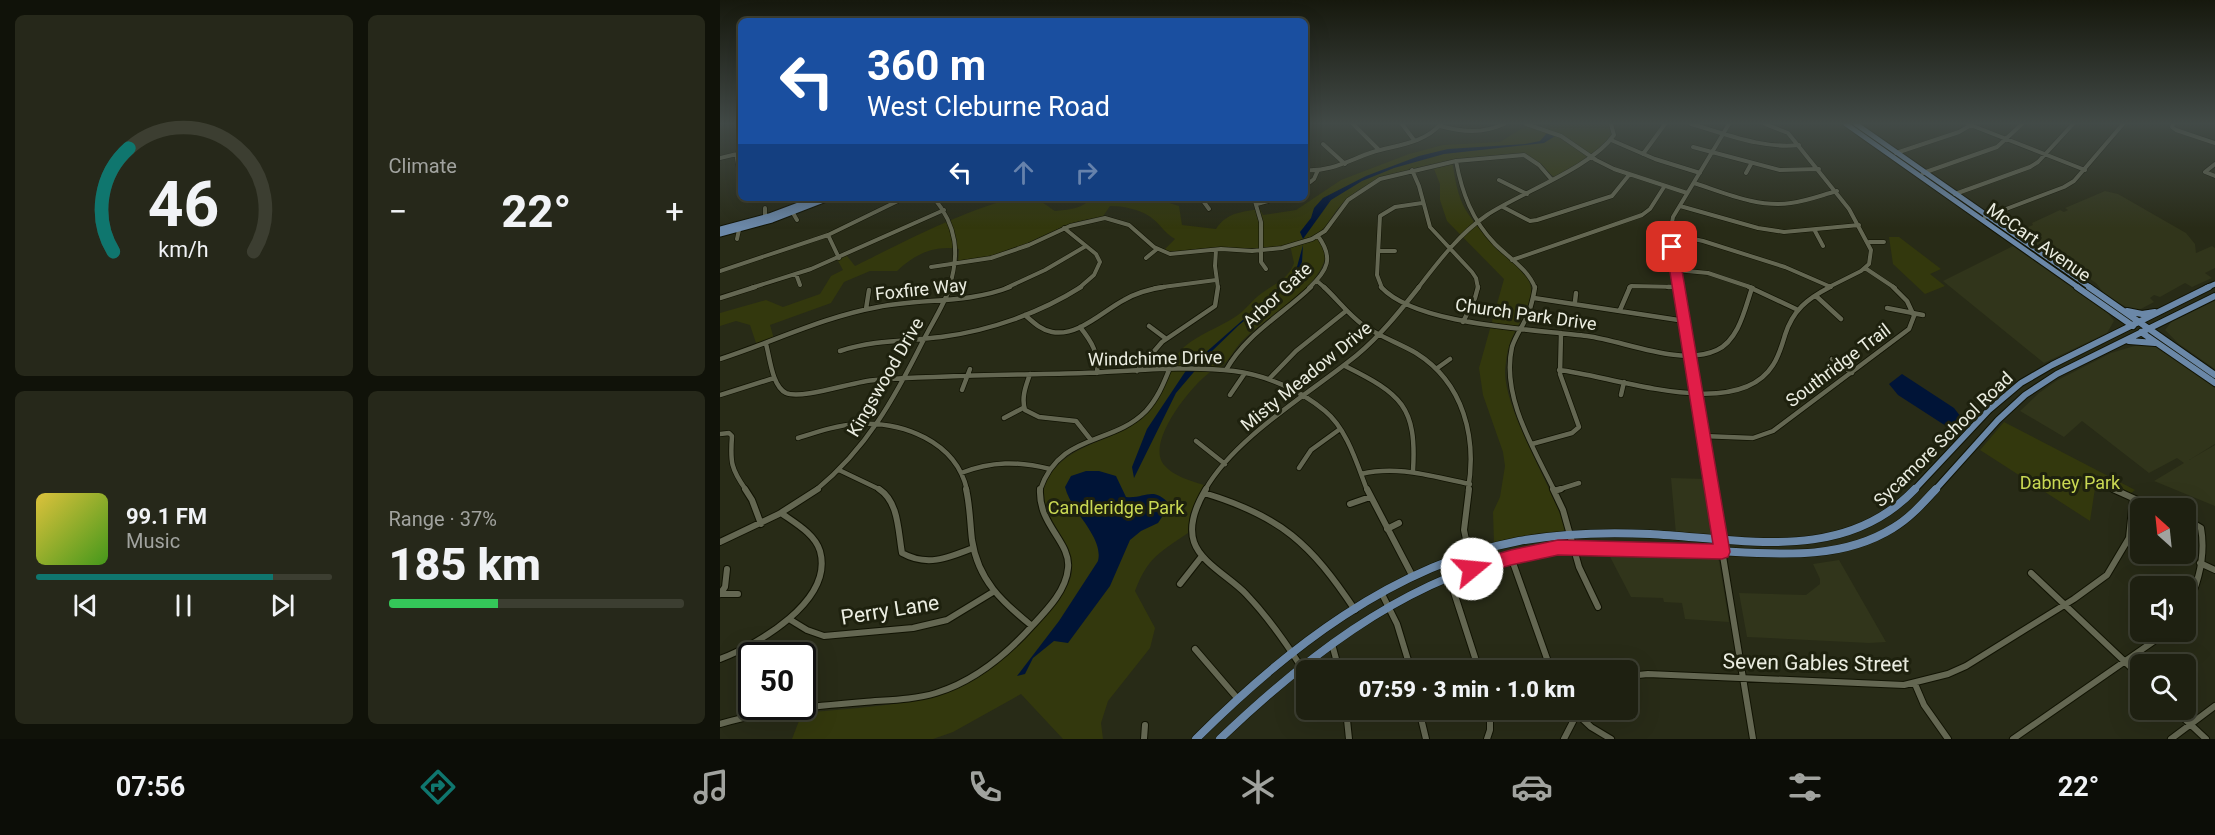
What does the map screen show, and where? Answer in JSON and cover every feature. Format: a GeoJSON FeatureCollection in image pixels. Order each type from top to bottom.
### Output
{"type":"FeatureCollection","features":[{"type":"Feature","properties":{"kind":"main road","name":"McCart Avenue"},"geometry":{"type":"LineString","coordinates":[[1895,158],[2132,325],[2186,355],[2215,375]]}},
{"type":"Feature","properties":{"kind":"main road","name":"McCart Avenue"},"geometry":{"type":"LineString","coordinates":[[1904,158],[2139,322],[2164,347],[2215,383]]}},
{"type":"Feature","properties":{"kind":"main road"},"geometry":{"type":"LineString","coordinates":[[720,234],[793,213],[813,201]]}},
{"type":"Feature","properties":{"kind":"main road"},"geometry":{"type":"LineString","coordinates":[[720,229],[820,201]]}},
{"type":"Feature","properties":{"kind":"main road"},"geometry":{"type":"LineString","coordinates":[[2022,249],[2043,256]]}},
{"type":"Feature","properties":{"kind":"main road"},"geometry":{"type":"LineString","coordinates":[[2036,258],[2059,266]]}},
{"type":"Feature","properties":{"kind":"main road","name":"Sycamore School Road"},"geometry":{"type":"LineString","coordinates":[[1196,739],[1292,652],[1382,594],[1413,577],[1468,554],[1524,540],[1595,533],[1770,543],[1823,541],[1852,533],[1877,522],[1899,506],[2004,396],[2032,375],[2215,284]]}},
{"type":"Feature","properties":{"kind":"main road"},"geometry":{"type":"LineString","coordinates":[[2198,292],[2212,297]]}},
{"type":"Feature","properties":{"kind":"main road","name":"Sycamore School Road"},"geometry":{"type":"LineString","coordinates":[[1308,660],[1390,607],[1449,578],[1511,557],[1558,547],[1799,554],[1851,547],[1877,538],[1894,529],[1928,498],[2015,403],[2047,380],[2086,359],[2212,297]]}},
{"type":"Feature","properties":{"kind":"main road"},"geometry":{"type":"LineString","coordinates":[[2102,304],[2119,320],[2119,331]]}},
{"type":"Feature","properties":{"kind":"main road"},"geometry":{"type":"LineString","coordinates":[[2121,310],[2142,314],[2161,311]]}},
{"type":"Feature","properties":{"kind":"main road"},"geometry":{"type":"LineString","coordinates":[[2163,322],[2161,327],[2163,334],[2186,355]]}},
{"type":"Feature","properties":{"kind":"main road"},"geometry":{"type":"LineString","coordinates":[[2120,343],[2143,340],[2164,347]]}},
{"type":"Feature","properties":{"kind":"main road"},"geometry":{"type":"LineString","coordinates":[[2077,352],[2086,359]]}},
{"type":"Feature","properties":{"kind":"main road"},"geometry":{"type":"LineString","coordinates":[[2004,396],[2015,403]]}},
{"type":"Feature","properties":{"kind":"main road"},"geometry":{"type":"LineString","coordinates":[[1915,490],[1928,498]]}},
{"type":"Feature","properties":{"kind":"main road","name":"Sycamore School Road"},"geometry":{"type":"LineString","coordinates":[[1220,739],[1296,669]]}},
{"type":"Feature","properties":{"kind":"street"},"geometry":{"type":"LineString","coordinates":[[1339,158],[1345,164]]}},
{"type":"Feature","properties":{"kind":"street"},"geometry":{"type":"LineString","coordinates":[[1308,170],[1345,164],[1358,158]]}},
{"type":"Feature","properties":{"kind":"street"},"geometry":{"type":"LineString","coordinates":[[931,267],[956,265],[1005,254],[1064,228],[1090,220],[1113,219],[1130,225],[1156,249],[1177,254],[1216,250],[1262,250],[1291,246],[1318,236],[1328,228],[1355,194],[1380,179],[1456,161],[1484,158]]}},
{"type":"Feature","properties":{"kind":"street"},"geometry":{"type":"LineString","coordinates":[[1529,158],[1539,165],[1552,180]]}},
{"type":"Feature","properties":{"kind":"street","name":"Misty Meadow Drive"},"geometry":{"type":"LineString","coordinates":[[1297,660],[1256,603],[1202,556],[1195,545],[1192,529],[1193,517],[1204,493],[1225,464],[1256,432],[1345,366],[1379,336],[1449,251],[1477,223],[1586,158]]}},
{"type":"Feature","properties":{"kind":"street"},"geometry":{"type":"LineString","coordinates":[[1595,158],[1629,175],[1687,193]]}},
{"type":"Feature","properties":{"kind":"street"},"geometry":{"type":"LineString","coordinates":[[1659,158],[1700,173]]}},
{"type":"Feature","properties":{"kind":"street"},"geometry":{"type":"LineString","coordinates":[[1708,158],[1680,206],[1670,226],[1670,234],[1753,739]]}},
{"type":"Feature","properties":{"kind":"street"},"geometry":{"type":"LineString","coordinates":[[1733,158],[1780,170],[1819,169]]}},
{"type":"Feature","properties":{"kind":"street"},"geometry":{"type":"LineString","coordinates":[[1559,370],[1586,372],[1659,391],[1696,393],[1738,390],[1766,375],[1781,351],[1796,309],[1865,268],[1871,254],[1869,242],[1859,225],[1837,191],[1810,158]]}},
{"type":"Feature","properties":{"kind":"street"},"geometry":{"type":"LineString","coordinates":[[1918,175],[1967,158]]}},
{"type":"Feature","properties":{"kind":"street"},"geometry":{"type":"LineString","coordinates":[[1954,194],[2030,167],[2041,158]]}},
{"type":"Feature","properties":{"kind":"street"},"geometry":{"type":"LineString","coordinates":[[2054,158],[2085,170]]}},
{"type":"Feature","properties":{"kind":"street"},"geometry":{"type":"LineString","coordinates":[[1980,219],[2064,187],[2085,170],[2095,158]]}},
{"type":"Feature","properties":{"kind":"street"},"geometry":{"type":"LineString","coordinates":[[1456,161],[1462,196],[1477,223],[1527,273],[1535,287],[1534,298],[1513,344],[1509,379],[1514,401],[1554,491],[1571,534],[1579,567],[1598,607]]}},
{"type":"Feature","properties":{"kind":"street"},"geometry":{"type":"LineString","coordinates":[[1746,173],[1751,164]]}},
{"type":"Feature","properties":{"kind":"street"},"geometry":{"type":"LineString","coordinates":[[2215,164],[2205,172],[2215,176]]}},
{"type":"Feature","properties":{"kind":"street"},"geometry":{"type":"LineString","coordinates":[[1308,184],[1314,179],[1318,170]]}},
{"type":"Feature","properties":{"kind":"street"},"geometry":{"type":"LineString","coordinates":[[1413,170],[1421,188],[1422,203],[1430,228],[1478,280],[1476,293],[1463,322]]}},
{"type":"Feature","properties":{"kind":"street"},"geometry":{"type":"LineString","coordinates":[[1780,170],[1780,178]]}},
{"type":"Feature","properties":{"kind":"street"},"geometry":{"type":"LineString","coordinates":[[1503,207],[1530,221],[1537,220],[1612,196],[1629,175]]}},
{"type":"Feature","properties":{"kind":"street"},"geometry":{"type":"LineString","coordinates":[[1499,180],[1527,194]]}},
{"type":"Feature","properties":{"kind":"street"},"geometry":{"type":"LineString","coordinates":[[1694,183],[1775,204],[1795,203],[1837,191]]}},
{"type":"Feature","properties":{"kind":"street"},"geometry":{"type":"LineString","coordinates":[[1512,260],[1642,215],[1650,209],[1664,186]]}},
{"type":"Feature","properties":{"kind":"street"},"geometry":{"type":"LineString","coordinates":[[720,270],[828,235],[898,201]]}},
{"type":"Feature","properties":{"kind":"street","name":"Kingswood Drive"},"geometry":{"type":"LineString","coordinates":[[720,542],[781,513],[822,485],[863,444],[877,424],[944,300],[956,265],[956,235],[937,201]]}},
{"type":"Feature","properties":{"kind":"street"},"geometry":{"type":"LineString","coordinates":[[1203,201],[1209,209]]}},
{"type":"Feature","properties":{"kind":"street"},"geometry":{"type":"LineString","coordinates":[[1256,201],[1261,222],[1261,262],[1266,269]]}},
{"type":"Feature","properties":{"kind":"street"},"geometry":{"type":"LineString","coordinates":[[1257,204],[1268,201]]}},
{"type":"Feature","properties":{"kind":"street","name":"Church Park Drive"},"geometry":{"type":"LineString","coordinates":[[1422,203],[1395,207],[1380,216],[1377,224],[1379,251],[1376,277],[1380,285],[1406,303],[1463,322],[1601,338],[1647,350],[1690,354],[1713,352],[1729,342],[1752,288]]}},
{"type":"Feature","properties":{"kind":"street"},"geometry":{"type":"LineString","coordinates":[[1680,206],[1767,230],[1815,231],[1859,225]]}},
{"type":"Feature","properties":{"kind":"street"},"geometry":{"type":"LineString","coordinates":[[765,208],[765,217]]}},
{"type":"Feature","properties":{"kind":"street"},"geometry":{"type":"LineString","coordinates":[[720,298],[838,258],[944,210]]}},
{"type":"Feature","properties":{"kind":"street"},"geometry":{"type":"LineString","coordinates":[[793,213],[797,220]]}},
{"type":"Feature","properties":{"kind":"street"},"geometry":{"type":"LineString","coordinates":[[840,351],[877,342],[969,332],[1025,315],[1073,292],[1096,276],[1100,268],[1099,258],[1064,228]]}},
{"type":"Feature","properties":{"kind":"street"},"geometry":{"type":"LineString","coordinates":[[738,238],[739,230]]}},
{"type":"Feature","properties":{"kind":"street"},"geometry":{"type":"LineString","coordinates":[[1815,231],[1823,246]]}},
{"type":"Feature","properties":{"kind":"street"},"geometry":{"type":"LineString","coordinates":[[1670,234],[1695,238],[1811,276],[1831,287]]}},
{"type":"Feature","properties":{"kind":"street"},"geometry":{"type":"LineString","coordinates":[[828,235],[838,258]]}},
{"type":"Feature","properties":{"kind":"street","name":"Arbor Gate"},"geometry":{"type":"LineString","coordinates":[[1226,370],[1237,351],[1252,336],[1317,281],[1328,259],[1326,247],[1318,236]]}},
{"type":"Feature","properties":{"kind":"street"},"geometry":{"type":"LineString","coordinates":[[1869,242],[1884,242]]}},
{"type":"Feature","properties":{"kind":"street","name":"Foxfire Way"},"geometry":{"type":"LineString","coordinates":[[720,359],[828,320],[866,309],[898,303],[974,298],[1004,290],[1027,280],[1086,246]]}},
{"type":"Feature","properties":{"kind":"street"},"geometry":{"type":"LineString","coordinates":[[1146,258],[1156,249]]}},
{"type":"Feature","properties":{"kind":"street"},"geometry":{"type":"LineString","coordinates":[[1137,372],[1146,356],[1165,338],[1215,306],[1220,296],[1213,264],[1216,250]]}},
{"type":"Feature","properties":{"kind":"street"},"geometry":{"type":"LineString","coordinates":[[1379,251],[1395,251]]}},
{"type":"Feature","properties":{"kind":"street"},"geometry":{"type":"LineString","coordinates":[[1865,268],[1906,300],[1913,313]]}},
{"type":"Feature","properties":{"kind":"street"},"geometry":{"type":"LineString","coordinates":[[1676,270],[1706,272],[1752,288],[1796,309]]}},
{"type":"Feature","properties":{"kind":"street"},"geometry":{"type":"LineString","coordinates":[[796,274],[800,285]]}},
{"type":"Feature","properties":{"kind":"street"},"geometry":{"type":"LineString","coordinates":[[1025,315],[1037,327],[1051,332],[1080,327],[1139,292],[1216,280]]}},
{"type":"Feature","properties":{"kind":"street"},"geometry":{"type":"LineString","coordinates":[[1317,281],[1346,311],[1379,336],[1419,355],[1436,369],[1457,398],[1467,422],[1472,456],[1464,523],[1472,569]]}},
{"type":"Feature","properties":{"kind":"street"},"geometry":{"type":"LineString","coordinates":[[1620,310],[1627,290],[1635,285],[1679,287]]}},
{"type":"Feature","properties":{"kind":"street"},"geometry":{"type":"LineString","coordinates":[[866,309],[869,290]]}},
{"type":"Feature","properties":{"kind":"street"},"geometry":{"type":"LineString","coordinates":[[1575,302],[1576,293]]}},
{"type":"Feature","properties":{"kind":"street"},"geometry":{"type":"LineString","coordinates":[[1816,296],[1841,319]]}},
{"type":"Feature","properties":{"kind":"street"},"geometry":{"type":"LineString","coordinates":[[1534,298],[1575,302],[1685,321]]}},
{"type":"Feature","properties":{"kind":"street"},"geometry":{"type":"LineString","coordinates":[[1887,308],[1923,315]]}},
{"type":"Feature","properties":{"kind":"street"},"geometry":{"type":"LineString","coordinates":[[1269,379],[1296,351],[1346,311]]}},
{"type":"Feature","properties":{"kind":"street","name":"Southridge Trail"},"geometry":{"type":"LineString","coordinates":[[1703,436],[1753,438],[1764,435],[1852,373],[1909,329],[1913,322],[1913,313]]}},
{"type":"Feature","properties":{"kind":"street"},"geometry":{"type":"LineString","coordinates":[[1149,326],[1165,338]]}},
{"type":"Feature","properties":{"kind":"street"},"geometry":{"type":"LineString","coordinates":[[1080,327],[1096,348],[1099,357],[1097,373]]}},
{"type":"Feature","properties":{"kind":"street"},"geometry":{"type":"LineString","coordinates":[[1532,444],[1578,430],[1579,425],[1559,370],[1562,333]]}},
{"type":"Feature","properties":{"kind":"street"},"geometry":{"type":"LineString","coordinates":[[720,395],[774,378],[766,344]]}},
{"type":"Feature","properties":{"kind":"street"},"geometry":{"type":"LineString","coordinates":[[1436,369],[1450,359]]}},
{"type":"Feature","properties":{"kind":"street"},"geometry":{"type":"LineString","coordinates":[[1832,359],[1852,373]]}},
{"type":"Feature","properties":{"kind":"street"},"geometry":{"type":"LineString","coordinates":[[1345,366],[1382,384],[1406,408],[1414,437],[1413,471]]}},
{"type":"Feature","properties":{"kind":"street"},"geometry":{"type":"LineString","coordinates":[[962,390],[970,369]]}},
{"type":"Feature","properties":{"kind":"street"},"geometry":{"type":"LineString","coordinates":[[720,724],[787,710],[934,694],[960,683],[1012,648],[1057,596],[1068,572],[1068,556],[1040,510],[1038,499],[1050,469],[1070,451],[1122,428],[1148,410],[1159,395],[1169,370]]}},
{"type":"Feature","properties":{"kind":"street","name":"Windchime Drive"},"geometry":{"type":"LineString","coordinates":[[774,378],[777,386],[786,393],[799,395],[818,393],[866,381],[1030,374],[1226,370],[1269,379],[1325,411],[1340,429],[1387,530],[1413,577]]}},
{"type":"Feature","properties":{"kind":"street"},"geometry":{"type":"LineString","coordinates":[[1230,395],[1245,373]]}},
{"type":"Feature","properties":{"kind":"street"},"geometry":{"type":"LineString","coordinates":[[1030,374],[1022,395],[1023,408],[1027,413],[1040,417],[1076,421],[1091,440]]}},
{"type":"Feature","properties":{"kind":"street"},"geometry":{"type":"LineString","coordinates":[[1621,395],[1624,382]]}},
{"type":"Feature","properties":{"kind":"street"},"geometry":{"type":"LineString","coordinates":[[1004,418],[1023,408]]}},
{"type":"Feature","properties":{"kind":"street"},"geometry":{"type":"LineString","coordinates":[[798,438],[839,426],[877,424],[903,429],[931,441],[947,453],[961,473],[967,495],[973,548],[980,572],[993,592],[1032,626]]}},
{"type":"Feature","properties":{"kind":"street"},"geometry":{"type":"LineString","coordinates":[[1299,468],[1311,450],[1340,429]]}},
{"type":"Feature","properties":{"kind":"street"},"geometry":{"type":"LineString","coordinates":[[720,434],[729,433],[732,436],[730,458],[733,471],[752,500],[761,524]]}},
{"type":"Feature","properties":{"kind":"street"},"geometry":{"type":"LineString","coordinates":[[1196,441],[1225,464]]}},
{"type":"Feature","properties":{"kind":"street"},"geometry":{"type":"LineString","coordinates":[[961,473],[995,462],[1011,460],[1050,469]]}},
{"type":"Feature","properties":{"kind":"street"},"geometry":{"type":"LineString","coordinates":[[1361,474],[1390,468],[1470,484]]}},
{"type":"Feature","properties":{"kind":"street"},"geometry":{"type":"LineString","coordinates":[[838,470],[873,484],[890,495],[896,510],[902,553],[908,558],[927,562],[937,561],[973,548]]}},
{"type":"Feature","properties":{"kind":"street"},"geometry":{"type":"LineString","coordinates":[[1554,491],[1579,483]]}},
{"type":"Feature","properties":{"kind":"street"},"geometry":{"type":"LineString","coordinates":[[2105,485],[2131,498]]}},
{"type":"Feature","properties":{"kind":"street"},"geometry":{"type":"LineString","coordinates":[[1204,493],[1239,502],[1286,528],[1317,556],[1355,610]]}},
{"type":"Feature","properties":{"kind":"street"},"geometry":{"type":"LineString","coordinates":[[1350,504],[1371,497]]}},
{"type":"Feature","properties":{"kind":"street"},"geometry":{"type":"LineString","coordinates":[[720,659],[759,642],[789,619],[815,585],[822,568],[816,543],[807,532],[781,513]]}},
{"type":"Feature","properties":{"kind":"street"},"geometry":{"type":"LineString","coordinates":[[1387,530],[1399,523]]}},
{"type":"Feature","properties":{"kind":"street"},"geometry":{"type":"LineString","coordinates":[[2196,524],[2199,526],[2202,535],[2200,563],[2196,579]]}},
{"type":"Feature","properties":{"kind":"street","name":"Seven Gables Street"},"geometry":{"type":"LineString","coordinates":[[1638,675],[1915,684],[1966,666],[2107,575],[2129,538],[2130,528]]}},
{"type":"Feature","properties":{"kind":"street"},"geometry":{"type":"LineString","coordinates":[[1180,584],[1202,556]]}},
{"type":"Feature","properties":{"kind":"street"},"geometry":{"type":"LineString","coordinates":[[1511,557],[1547,660]]}},
{"type":"Feature","properties":{"kind":"street"},"geometry":{"type":"LineString","coordinates":[[2200,563],[2215,570]]}},
{"type":"Feature","properties":{"kind":"street"},"geometry":{"type":"LineString","coordinates":[[720,594],[725,587],[727,569]]}},
{"type":"Feature","properties":{"kind":"street"},"geometry":{"type":"LineString","coordinates":[[2031,573],[2130,667]]}},
{"type":"Feature","properties":{"kind":"street"},"geometry":{"type":"LineString","coordinates":[[1449,578],[1476,660]]}},
{"type":"Feature","properties":{"kind":"street","name":"Perry Lane"},"geometry":{"type":"LineString","coordinates":[[789,619],[807,630],[824,636],[913,628],[947,620],[993,592]]}},
{"type":"Feature","properties":{"kind":"street"},"geometry":{"type":"LineString","coordinates":[[720,594],[738,594]]}},
{"type":"Feature","properties":{"kind":"street"},"geometry":{"type":"LineString","coordinates":[[1382,594],[1390,607],[1408,660]]}},
{"type":"Feature","properties":{"kind":"street"},"geometry":{"type":"LineString","coordinates":[[2013,739],[2152,642]]}},
{"type":"Feature","properties":{"kind":"street"},"geometry":{"type":"LineString","coordinates":[[1332,644],[1336,660]]}},
{"type":"Feature","properties":{"kind":"street"},"geometry":{"type":"LineString","coordinates":[[1195,649],[1239,699]]}},
{"type":"Feature","properties":{"kind":"street"},"geometry":{"type":"LineString","coordinates":[[1915,684],[1924,705],[1948,739]]}},
{"type":"Feature","properties":{"kind":"street"},"geometry":{"type":"LineString","coordinates":[[2170,739],[2215,706]]}},
{"type":"Feature","properties":{"kind":"street"},"geometry":{"type":"LineString","coordinates":[[1347,720],[1348,739]]}},
{"type":"Feature","properties":{"kind":"street"},"geometry":{"type":"LineString","coordinates":[[1421,720],[1426,739]]}},
{"type":"Feature","properties":{"kind":"street"},"geometry":{"type":"LineString","coordinates":[[1487,739],[1490,720]]}},
{"type":"Feature","properties":{"kind":"street"},"geometry":{"type":"LineString","coordinates":[[1564,739],[1572,720]]}},
{"type":"Feature","properties":{"kind":"street"},"geometry":{"type":"LineString","coordinates":[[1584,720],[1591,728],[1611,739]]}},
{"type":"Feature","properties":{"kind":"street"},"geometry":{"type":"LineString","coordinates":[[2186,720],[2206,739]]}},
{"type":"Feature","properties":{"kind":"street"},"geometry":{"type":"LineString","coordinates":[[1144,739],[1145,725]]}},
{"type":"Feature","properties":{"kind":"shaded area"},"geometry":{"type":"Polygon","coordinates":[[[2105,191],[2118,194],[2186,233],[2195,244],[2196,253],[2212,246],[2215,248],[2215,268],[2205,273],[2212,278],[2192,287],[2185,283],[2160,297],[2154,295],[2150,298],[2154,302],[2139,310],[2132,310],[2106,296],[2096,283],[2061,260],[2059,257],[2065,253],[2049,243],[2037,245],[2018,231],[2060,210],[2064,212],[2068,210],[2065,208],[2105,191]]]}},
{"type":"Feature","properties":{"kind":"shaded area"},"geometry":{"type":"Polygon","coordinates":[[[2013,246],[2107,312],[2114,321],[2107,333],[2044,363],[1943,281],[2013,246]]]}},
{"type":"Feature","properties":{"kind":"shaded area"},"geometry":{"type":"Polygon","coordinates":[[[2215,300],[2215,369],[2179,344],[2165,330],[2172,321],[2215,300]]]}},
{"type":"Feature","properties":{"kind":"shaded area"},"geometry":{"type":"Polygon","coordinates":[[[2141,344],[2156,346],[2215,388],[2215,444],[2189,460],[2215,445],[2215,506],[2154,481],[2184,463],[2177,458],[2149,473],[2082,421],[2064,437],[2020,411],[2056,381],[2111,353],[2141,344]]]}},
{"type":"Feature","properties":{"kind":"shaded area"},"geometry":{"type":"Polygon","coordinates":[[[1671,478],[1707,479],[1713,535],[1676,534],[1671,478]]]}},
{"type":"Feature","properties":{"kind":"shaded area"},"geometry":{"type":"Polygon","coordinates":[[[1607,551],[1715,556],[1719,561],[1729,622],[1685,619],[1682,603],[1664,602],[1663,598],[1631,597],[1607,551]]]}},
{"type":"Feature","properties":{"kind":"shaded area"},"geometry":{"type":"Polygon","coordinates":[[[1839,560],[1886,642],[1747,637],[1739,593],[1806,595],[1820,584],[1813,564],[1839,560]]]}},
{"type":"Feature","properties":{"kind":"green space","name":"Candleridge Park"},"geometry":{"type":"Polygon","coordinates":[[[1397,158],[1473,158],[1452,160],[1455,180],[1464,206],[1492,244],[1522,271],[1531,288],[1524,316],[1508,349],[1505,370],[1507,387],[1520,428],[1560,513],[1566,531],[1494,543],[1493,512],[1500,497],[1505,466],[1503,452],[1483,395],[1479,368],[1504,279],[1447,221],[1440,200],[1440,184],[1432,164],[1408,170],[1362,187],[1339,207],[1316,235],[1326,255],[1314,279],[1292,301],[1244,339],[1221,367],[1210,372],[1201,380],[1182,402],[1165,430],[1160,443],[1160,455],[1164,465],[1177,475],[1204,485],[1190,514],[1188,533],[1150,563],[1135,591],[1155,628],[1150,648],[1108,701],[1101,723],[1103,739],[1063,739],[1021,694],[953,732],[933,739],[792,739],[799,720],[816,720],[816,712],[893,704],[937,694],[979,676],[1013,650],[1056,602],[1071,576],[1070,555],[1045,506],[1043,493],[1047,480],[1057,466],[1077,451],[1122,431],[1143,417],[1155,401],[1172,363],[1184,347],[1239,315],[1258,296],[1285,277],[1294,263],[1290,245],[1163,251],[1175,239],[1153,218],[1125,207],[1110,206],[1102,218],[1069,224],[996,255],[958,263],[959,249],[941,248],[925,252],[897,271],[870,271],[844,282],[831,303],[770,325],[774,339],[757,346],[750,325],[736,321],[720,326],[720,313],[766,300],[783,307],[820,294],[831,276],[843,270],[837,259],[847,256],[855,266],[946,222],[1004,201],[1040,201],[1055,211],[1079,207],[1089,201],[1163,201],[1179,206],[1182,225],[1216,229],[1225,219],[1241,212],[1260,209],[1263,215],[1296,210],[1341,180],[1397,158]]]}},
{"type":"Feature","properties":{"kind":"green space","name":"Candleridge Park"},"geometry":{"type":"Polygon","coordinates":[[[1532,158],[1585,158],[1584,159],[1554,177],[1532,158]]]}},
{"type":"Feature","properties":{"kind":"green space"},"geometry":{"type":"Polygon","coordinates":[[[1889,237],[1899,237],[1941,269],[1930,274],[1945,286],[1925,294],[1893,264],[1889,237]]]}},
{"type":"Feature","properties":{"kind":"green space","name":"Dabney Park"},"geometry":{"type":"Polygon","coordinates":[[[2004,422],[2135,490],[2130,494],[2097,475],[2090,521],[1980,450],[2004,422]]]}},
{"type":"Feature","properties":{"kind":"water"},"geometry":{"type":"Polygon","coordinates":[[[1412,158],[1428,158],[1394,168],[1362,181],[1331,200],[1303,239],[1300,232],[1311,218],[1314,208],[1323,198],[1366,176],[1412,158]]]}},
{"type":"Feature","properties":{"kind":"water"},"geometry":{"type":"Polygon","coordinates":[[[1303,245],[1302,262],[1294,280],[1239,325],[1210,353],[1176,393],[1134,478],[1132,467],[1147,429],[1187,369],[1295,274],[1303,245]]]}},
{"type":"Feature","properties":{"kind":"water"},"geometry":{"type":"Polygon","coordinates":[[[1902,374],[1954,408],[1961,417],[1952,428],[1898,395],[1889,384],[1902,374]]]}},
{"type":"Feature","properties":{"kind":"water"},"geometry":{"type":"Polygon","coordinates":[[[1086,471],[1099,471],[1116,476],[1126,497],[1154,494],[1170,505],[1158,523],[1141,531],[1130,540],[1110,586],[1068,643],[1054,641],[1033,658],[1025,674],[1017,676],[1059,621],[1098,561],[1099,552],[1092,534],[1068,496],[1065,487],[1071,476],[1086,471]]]}},
{"type":"Feature","properties":{"kind":"route"},"geometry":{"type":"LineString","coordinates":[[1472,569],[1511,557],[1558,547],[1722,552],[1672,247]]}}]}
